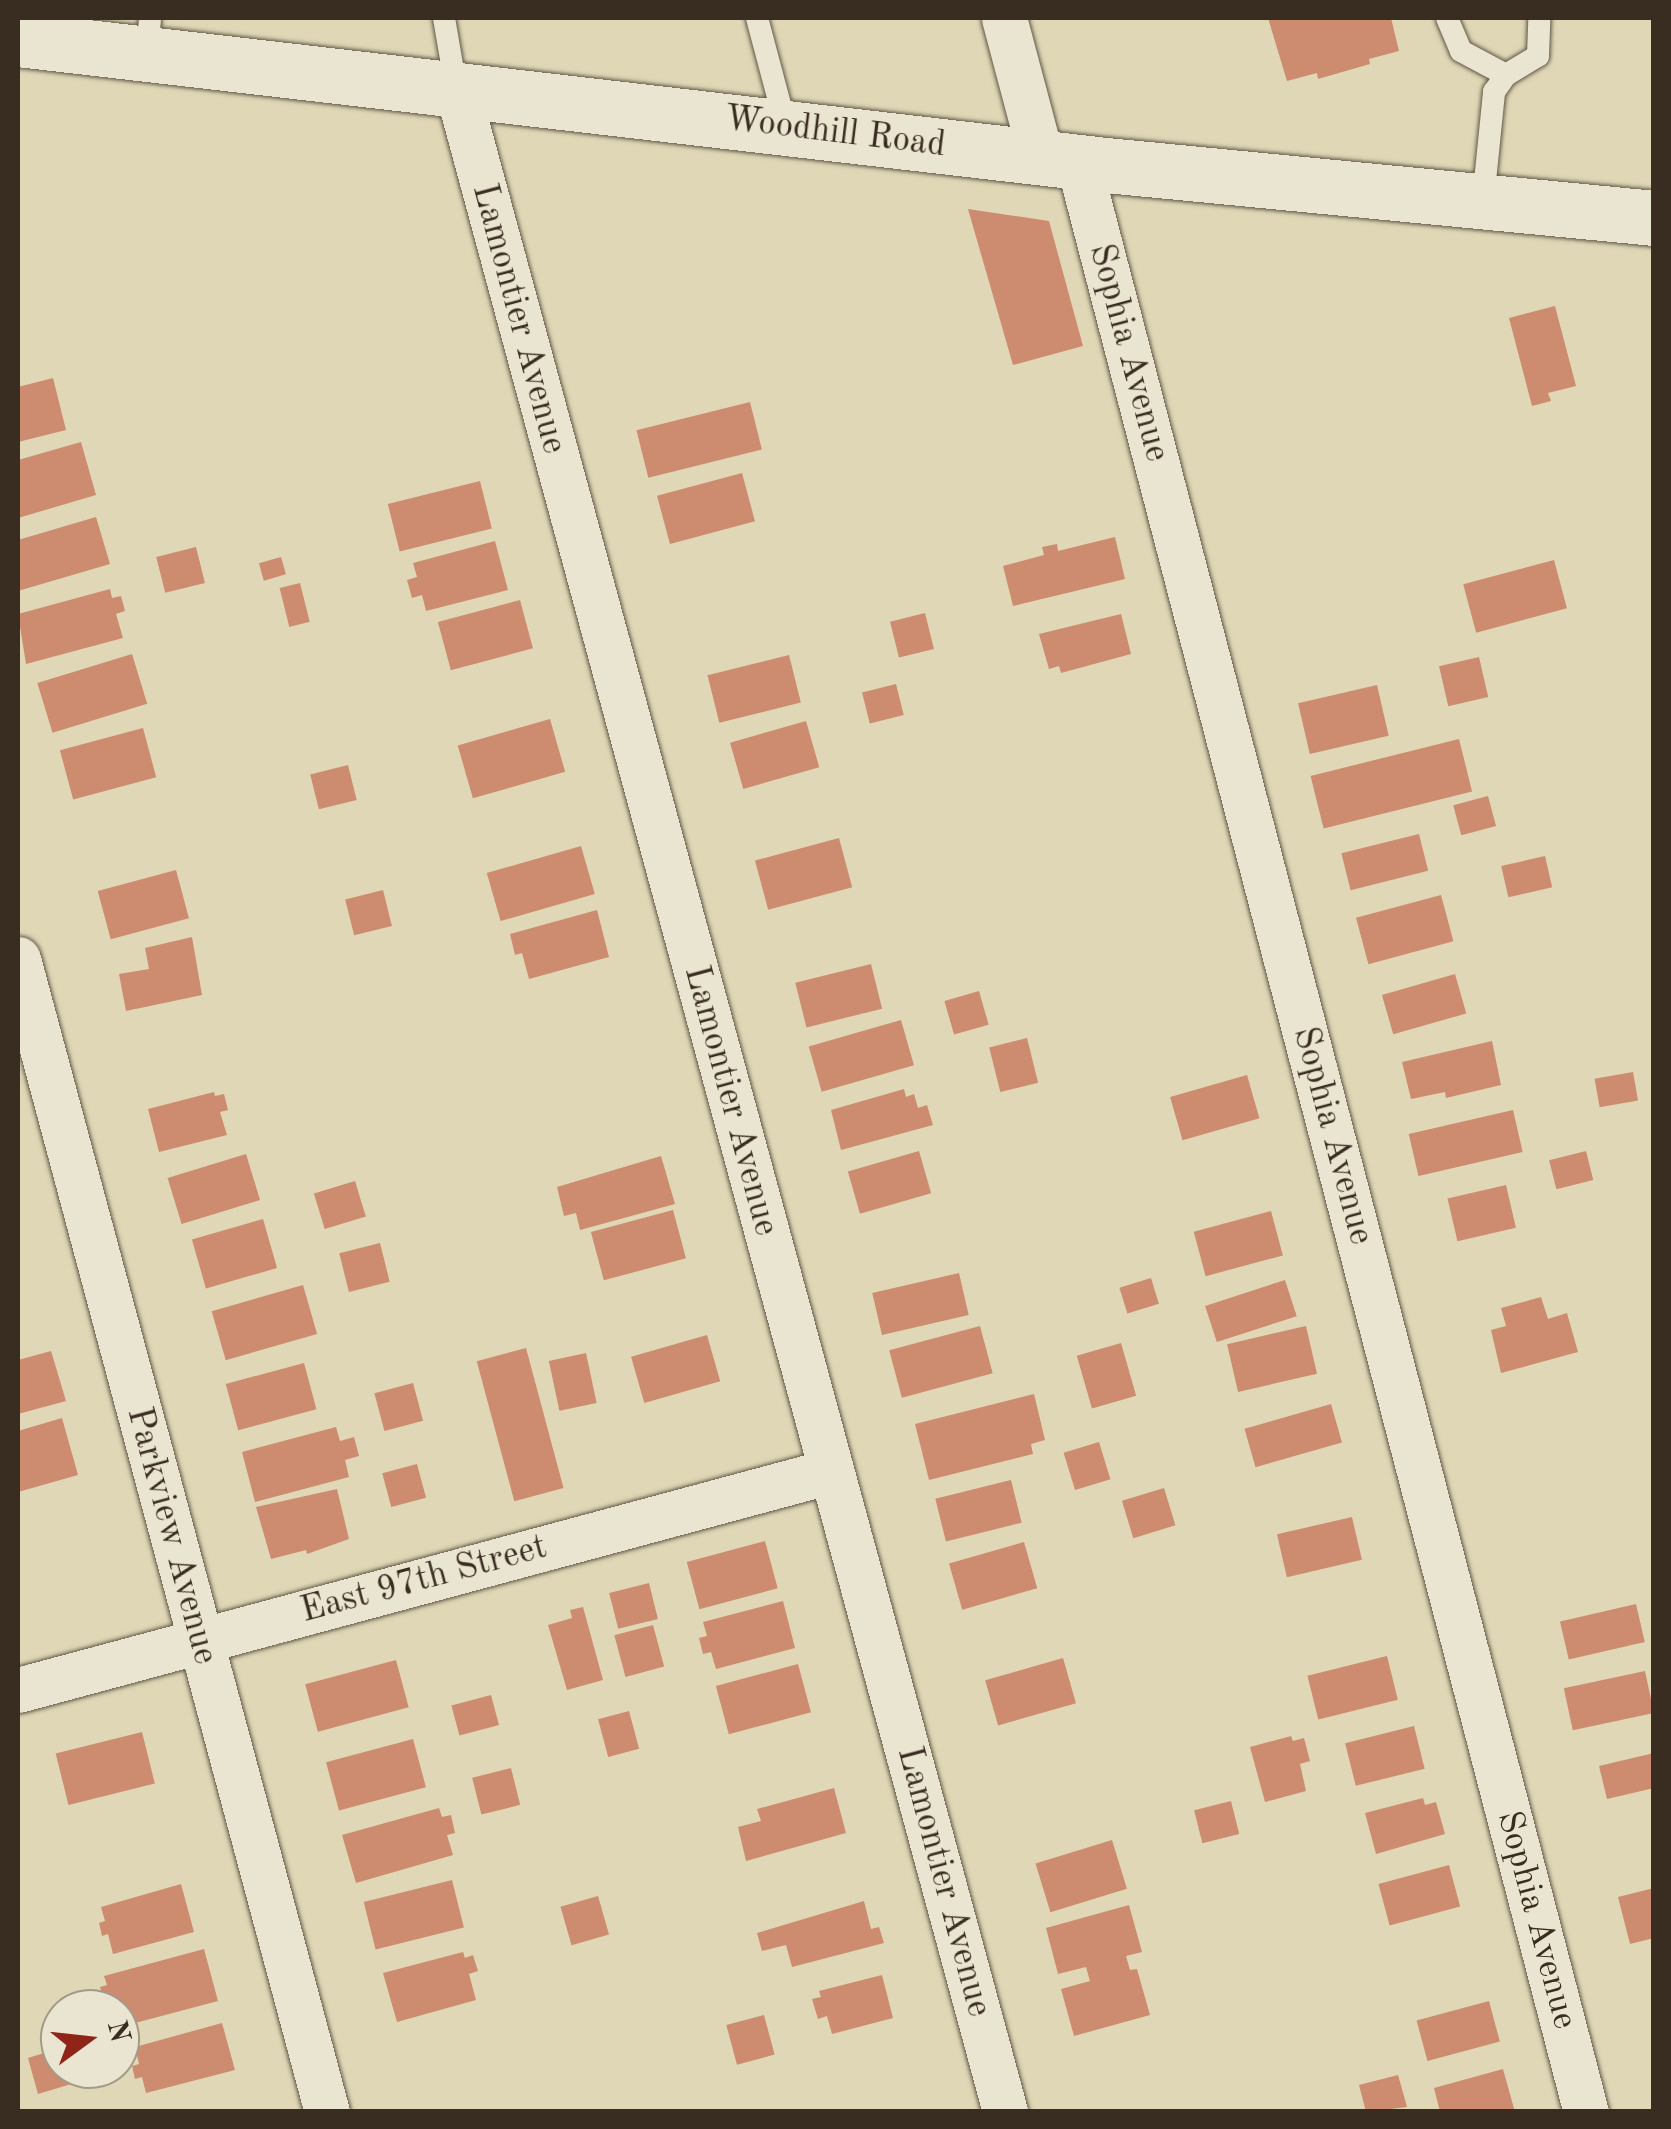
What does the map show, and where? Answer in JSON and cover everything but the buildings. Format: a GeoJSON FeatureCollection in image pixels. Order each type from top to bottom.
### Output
{"type":"FeatureCollection","features":[{"type":"Feature","properties":{"kind":"main road","name":"Woodhill Road"},"geometry":{"type":"LineString","coordinates":[[18,39],[149,36],[456,90],[1060,159],[1654,218]]}},
{"type":"Feature","properties":{"kind":"street","name":"Sophia Avenue"},"geometry":{"type":"LineString","coordinates":[[1004,18],[1060,159],[1586,2112]]}},
{"type":"Feature","properties":{"kind":"street","name":"Lamontier Avenue"},"geometry":{"type":"LineString","coordinates":[[456,90],[1005,2112]]}},
{"type":"Feature","properties":{"kind":"street","name":"Parkview Avenue"},"geometry":{"type":"LineString","coordinates":[[18,959],[327,2112]]}},
{"type":"Feature","properties":{"kind":"street","name":"East 97th Street"},"geometry":{"type":"LineString","coordinates":[[18,1690],[831,1471]]}},
{"type":"Feature","properties":{"kind":"lane"},"geometry":{"type":"LineString","coordinates":[[444,18],[456,90]]}},
{"type":"Feature","properties":{"kind":"lane"},"geometry":{"type":"LineString","coordinates":[[757,18],[786,127]]}},
{"type":"Feature","properties":{"kind":"lane"},"geometry":{"type":"LineString","coordinates":[[1447,18],[1461,52],[1506,75]]}},
{"type":"Feature","properties":{"kind":"lane"},"geometry":{"type":"LineString","coordinates":[[1484,201],[1494,92],[1506,75],[1538,56],[1539,18]]}}]}
